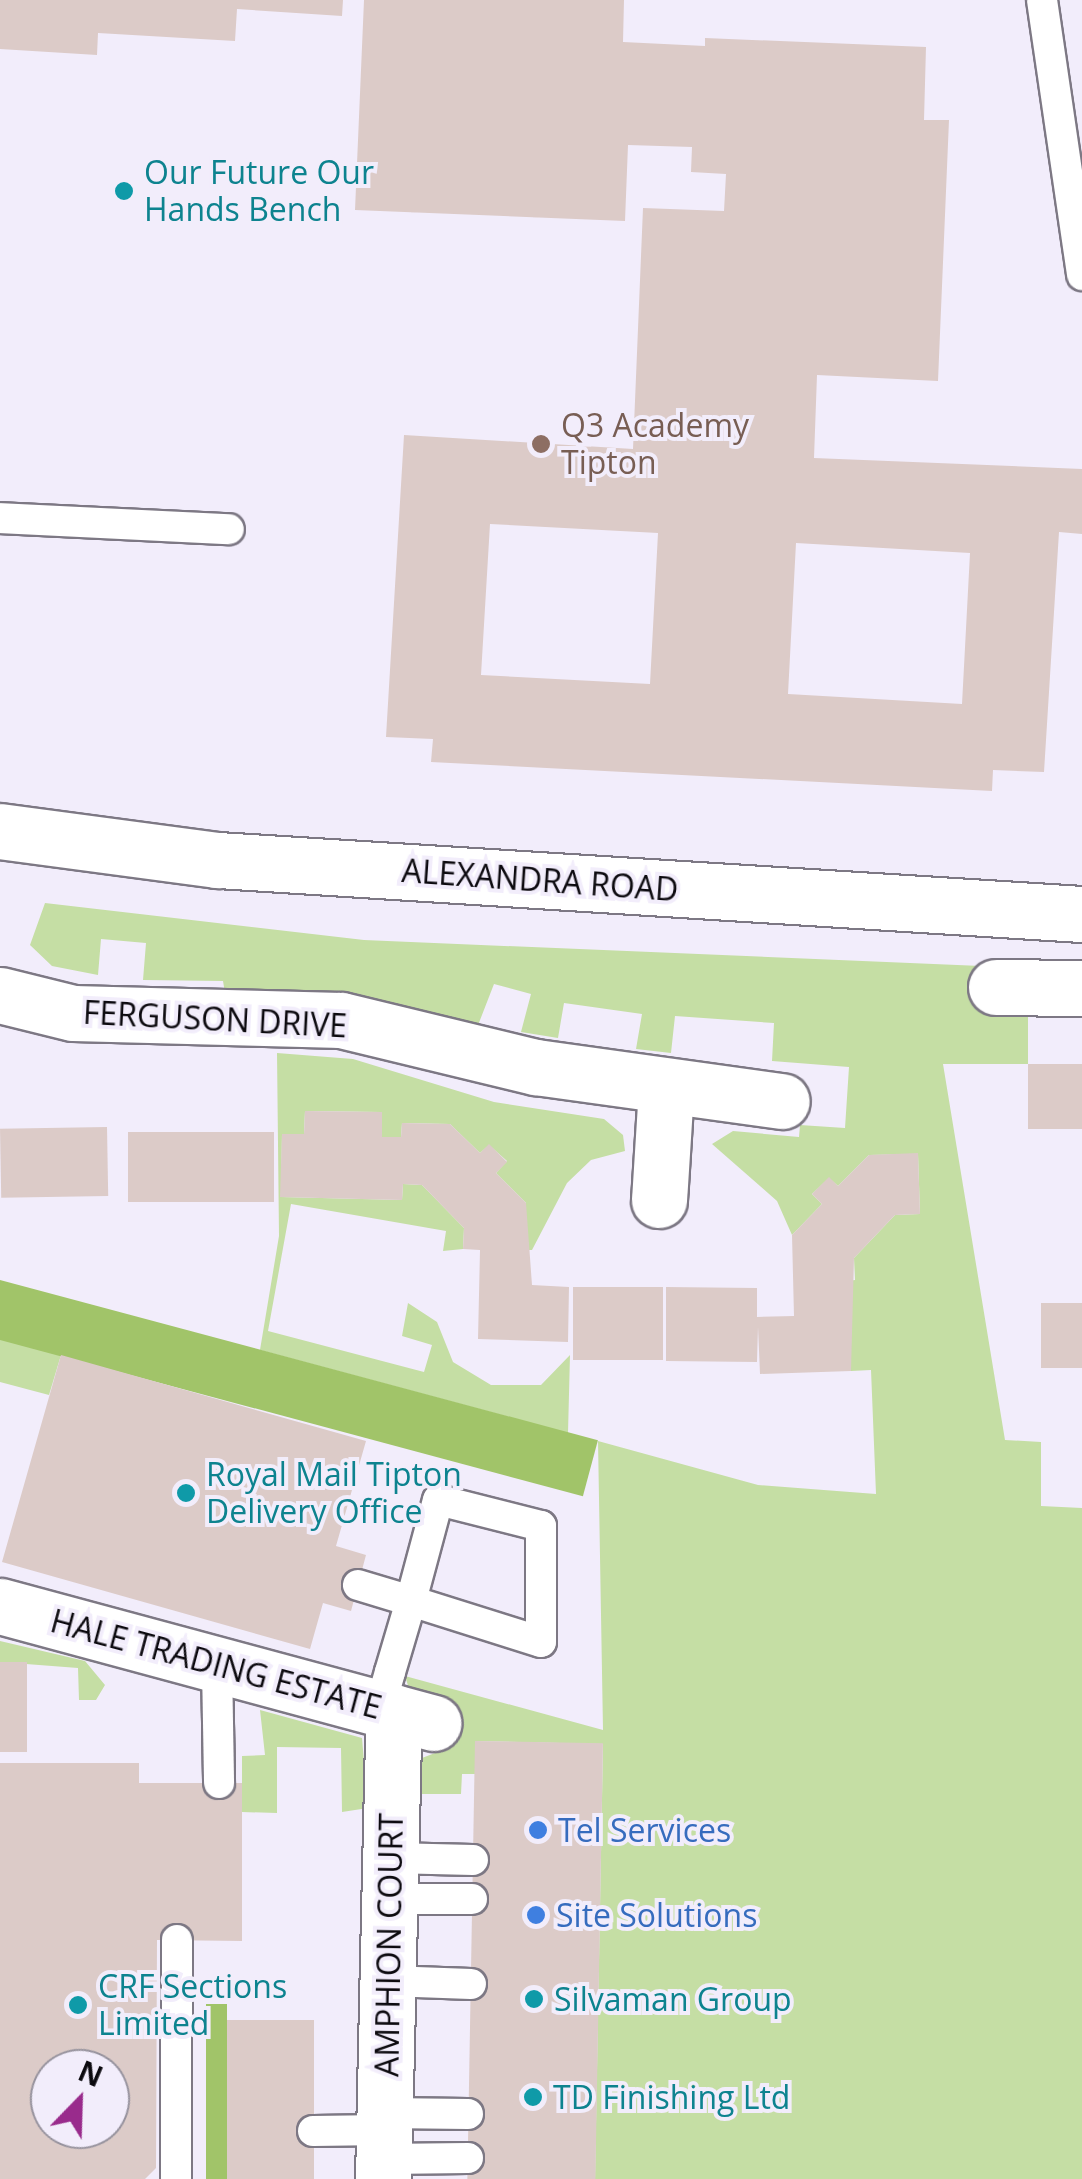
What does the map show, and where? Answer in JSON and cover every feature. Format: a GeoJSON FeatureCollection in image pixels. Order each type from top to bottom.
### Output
{"type":"FeatureCollection","features":[{"type":"Feature","properties":{"kind":"street","name":"ALEXANDRA ROAD"},"geometry":{"type":"LineString","coordinates":[[0,831],[218,860],[1082,914]]}},
{"type":"Feature","properties":{"kind":"street"},"geometry":{"type":"LineString","coordinates":[[996,987],[1082,988]]}},
{"type":"Feature","properties":{"kind":"street","name":"FERGUSON DRIVE"},"geometry":{"type":"LineString","coordinates":[[0,995],[73,1013],[340,1020],[666,1090],[782,1101]]}},
{"type":"Feature","properties":{"kind":"street"},"geometry":{"type":"LineString","coordinates":[[659,1200],[666,1090]]}},
{"type":"Feature","properties":{"kind":"street","name":"HALE TRADING ESTATE"},"geometry":{"type":"LineString","coordinates":[[0,1606],[402,1714]]}},
{"type":"Feature","properties":{"kind":"street","name":"AMPHION COURT"},"geometry":{"type":"LineString","coordinates":[[382,2156],[390,1878],[402,1714]]}},
{"type":"Feature","properties":{"kind":"lane"},"geometry":{"type":"LineString","coordinates":[[1042,0],[1082,275]]}},
{"type":"Feature","properties":{"kind":"lane"},"geometry":{"type":"LineString","coordinates":[[0,518],[229,529]]}},
{"type":"Feature","properties":{"kind":"lane"},"geometry":{"type":"LineString","coordinates":[[358,1585],[410,1601],[541,1642],[541,1526],[438,1500],[410,1601],[402,1714]]}},
{"type":"Feature","properties":{"kind":"lane"},"geometry":{"type":"LineString","coordinates":[[218,1665],[219,1783]]}},
{"type":"Feature","properties":{"kind":"lane"},"geometry":{"type":"LineString","coordinates":[[390,1878],[473,1860]]}},
{"type":"Feature","properties":{"kind":"lane"},"geometry":{"type":"LineString","coordinates":[[390,1878],[472,1899]]}},
{"type":"Feature","properties":{"kind":"lane"},"geometry":{"type":"LineString","coordinates":[[176,2179],[177,1940]]}},
{"type":"Feature","properties":{"kind":"lane"},"geometry":{"type":"LineString","coordinates":[[388,1981],[471,1984]]}},
{"type":"Feature","properties":{"kind":"lane"},"geometry":{"type":"LineString","coordinates":[[382,2156],[468,2114]]}},
{"type":"Feature","properties":{"kind":"lane"},"geometry":{"type":"LineString","coordinates":[[313,2131],[382,2156],[468,2158]]}},
{"type":"Feature","properties":{"kind":"green space"},"geometry":{"type":"Polygon","coordinates":[[[45,903],[364,940],[981,966],[1028,1008],[1028,1064],[943,1064],[1005,1440],[1041,1442],[1041,1506],[1082,1508],[1082,2179],[595,2179],[603,1744],[476,1741],[475,1774],[462,1774],[461,1794],[419,1794],[422,1758],[435,1753],[449,1703],[410,1692],[405,1676],[603,1730],[598,1441],[758,1485],[876,1494],[871,1370],[851,1371],[847,1281],[855,1280],[854,1258],[895,1215],[920,1214],[918,1154],[869,1155],[838,1186],[829,1178],[812,1194],[822,1204],[792,1235],[777,1201],[712,1144],[733,1131],[799,1137],[800,1125],[845,1128],[849,1067],[772,1061],[774,1023],[675,1016],[671,1053],[636,1049],[642,1014],[564,1003],[558,1038],[521,1032],[531,994],[494,984],[475,1033],[350,992],[225,993],[223,981],[143,980],[146,943],[101,939],[98,975],[52,966],[30,945],[45,903]]]}},
{"type":"Feature","properties":{"kind":"green space"},"geometry":{"type":"Polygon","coordinates":[[[277,1053],[353,1059],[494,1102],[604,1119],[623,1135],[625,1151],[591,1160],[567,1183],[532,1250],[525,1250],[526,1203],[496,1173],[507,1161],[489,1145],[480,1153],[450,1124],[402,1123],[401,1137],[382,1137],[381,1112],[305,1111],[304,1134],[282,1134],[281,1197],[402,1200],[403,1184],[422,1185],[464,1228],[463,1249],[443,1251],[446,1231],[291,1204],[268,1331],[424,1372],[432,1345],[402,1336],[408,1303],[437,1322],[453,1362],[491,1385],[541,1385],[570,1355],[568,1433],[260,1350],[279,1236],[277,1053]]]}},
{"type":"Feature","properties":{"kind":"green space"},"geometry":{"type":"Polygon","coordinates":[[[0,1280],[598,1440],[583,1496],[0,1340],[0,1280]]]}},
{"type":"Feature","properties":{"kind":"green space"},"geometry":{"type":"Polygon","coordinates":[[[0,1338],[61,1355],[49,1395],[0,1382],[0,1338]]]}},
{"type":"Feature","properties":{"kind":"green space"},"geometry":{"type":"Polygon","coordinates":[[[0,1641],[85,1661],[105,1685],[96,1700],[79,1700],[78,1668],[0,1662],[0,1641]]]}},
{"type":"Feature","properties":{"kind":"green space"},"geometry":{"type":"Polygon","coordinates":[[[260,1710],[362,1738],[368,1808],[342,1812],[341,1748],[277,1747],[277,1813],[242,1812],[242,1756],[265,1755],[260,1710]]]}},
{"type":"Feature","properties":{"kind":"green space"},"geometry":{"type":"Polygon","coordinates":[[[206,2004],[227,2004],[227,2179],[206,2179],[206,2004]]]}},
{"type":"Feature","properties":{"kind":"building"},"geometry":{"type":"Polygon","coordinates":[[[0,0],[343,0],[342,16],[237,9],[235,41],[98,33],[97,55],[0,49],[0,0]]]}},
{"type":"Feature","properties":{"kind":"building"},"geometry":{"type":"Polygon","coordinates":[[[364,0],[624,0],[623,42],[705,46],[705,38],[926,47],[924,120],[949,120],[938,381],[817,375],[814,458],[1082,469],[1082,534],[1059,532],[1044,772],[993,770],[992,791],[431,762],[433,739],[386,737],[404,435],[633,449],[643,208],[724,211],[726,174],[691,172],[692,147],[628,145],[625,221],[355,210],[364,0]],[[490,524],[481,675],[650,684],[658,533],[490,524]],[[796,543],[788,694],[962,704],[970,553],[796,543]]]}},
{"type":"Feature","properties":{"kind":"building"},"geometry":{"type":"Polygon","coordinates":[[[1028,1064],[1082,1064],[1082,1129],[1028,1129],[1028,1064]]]}},
{"type":"Feature","properties":{"kind":"building"},"geometry":{"type":"Polygon","coordinates":[[[305,1111],[382,1112],[382,1137],[401,1137],[402,1123],[450,1124],[480,1153],[489,1144],[507,1162],[496,1173],[526,1203],[532,1285],[569,1287],[568,1342],[478,1339],[480,1250],[463,1249],[464,1228],[422,1185],[403,1184],[402,1200],[280,1197],[282,1134],[304,1134],[305,1111]]]}},
{"type":"Feature","properties":{"kind":"building"},"geometry":{"type":"Polygon","coordinates":[[[107,1127],[108,1196],[1,1198],[0,1129],[107,1127]]]}},
{"type":"Feature","properties":{"kind":"building"},"geometry":{"type":"Polygon","coordinates":[[[128,1132],[274,1132],[274,1202],[128,1202],[128,1132]]]}},
{"type":"Feature","properties":{"kind":"building"},"geometry":{"type":"Polygon","coordinates":[[[918,1153],[920,1214],[895,1215],[854,1258],[851,1371],[760,1374],[758,1327],[757,1362],[666,1361],[666,1287],[757,1288],[757,1317],[794,1316],[792,1235],[822,1204],[812,1194],[829,1177],[838,1186],[869,1155],[918,1153]]]}},
{"type":"Feature","properties":{"kind":"building"},"geometry":{"type":"Polygon","coordinates":[[[573,1287],[663,1287],[663,1360],[573,1360],[573,1287]]]}},
{"type":"Feature","properties":{"kind":"building"},"geometry":{"type":"Polygon","coordinates":[[[1041,1303],[1082,1303],[1082,1368],[1041,1368],[1041,1303]]]}},
{"type":"Feature","properties":{"kind":"building","name":"Royal Mail Tipton Delivery Office"},"geometry":{"type":"Polygon","coordinates":[[[61,1355],[366,1441],[336,1546],[366,1555],[351,1611],[323,1603],[310,1649],[2,1562],[61,1355]]]}},
{"type":"Feature","properties":{"kind":"building"},"geometry":{"type":"Polygon","coordinates":[[[0,1662],[27,1662],[27,1752],[0,1752],[0,1662]]]}},
{"type":"Feature","properties":{"kind":"building"},"geometry":{"type":"Polygon","coordinates":[[[475,1741],[603,1743],[595,2179],[467,2179],[475,1741]]]}},
{"type":"Feature","properties":{"kind":"building","name":"CRF Sections Limited"},"geometry":{"type":"Polygon","coordinates":[[[0,1763],[139,1763],[139,1783],[242,1783],[242,1941],[157,1940],[156,2168],[145,2179],[0,2179],[0,1763]]]}},
{"type":"Feature","properties":{"kind":"building"},"geometry":{"type":"Polygon","coordinates":[[[227,2020],[314,2020],[314,2179],[227,2179],[227,2020]]]}},
{"type":"Feature","properties":{"kind":"place","name":"Our Future Our Hands Bench"},"geometry":{"type":"Point","coordinates":[124,191]}},
{"type":"Feature","properties":{"kind":"place","name":"Q3 Academy Tipton"},"geometry":{"type":"Point","coordinates":[541,444]}},
{"type":"Feature","properties":{"kind":"place","name":"Royal Mail Tipton Delivery Office"},"geometry":{"type":"Point","coordinates":[186,1493]}},
{"type":"Feature","properties":{"kind":"place","name":"Tel Services"},"geometry":{"type":"Point","coordinates":[538,1830]}},
{"type":"Feature","properties":{"kind":"place","name":"Site Solutions"},"geometry":{"type":"Point","coordinates":[536,1915]}},
{"type":"Feature","properties":{"kind":"place","name":"Silvaman Group"},"geometry":{"type":"Point","coordinates":[534,1999]}},
{"type":"Feature","properties":{"kind":"place","name":"CRF Sections Limited"},"geometry":{"type":"Point","coordinates":[78,2005]}},
{"type":"Feature","properties":{"kind":"place","name":"TD Finishing Ltd"},"geometry":{"type":"Point","coordinates":[533,2097]}}]}
